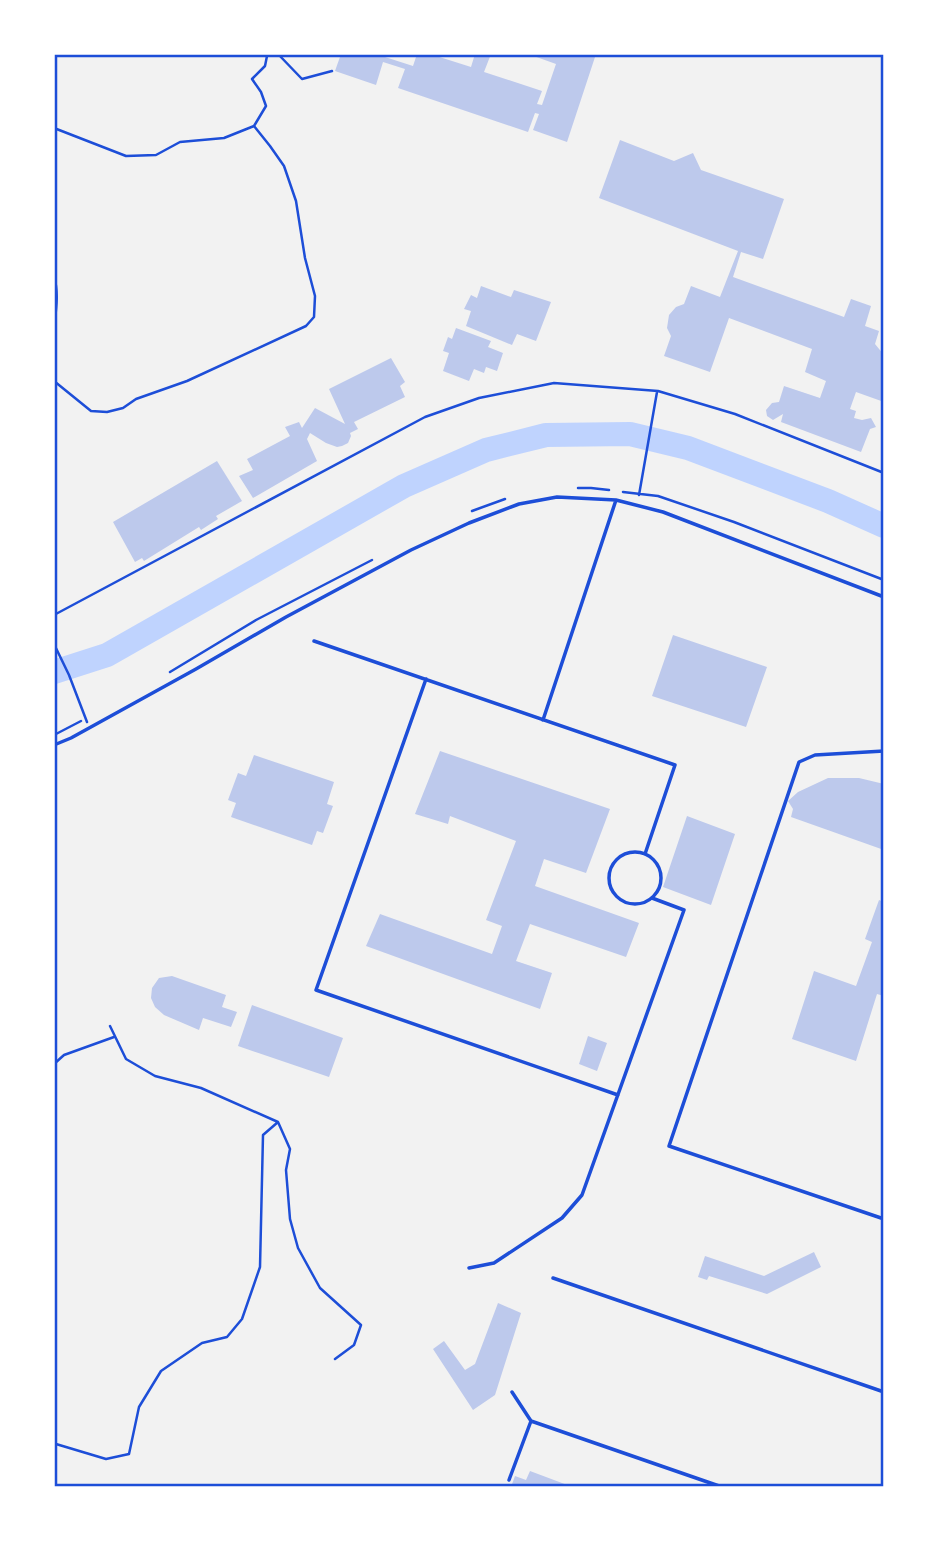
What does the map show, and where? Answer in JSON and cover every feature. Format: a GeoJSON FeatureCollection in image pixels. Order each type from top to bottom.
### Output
{"type":"FeatureCollection","features":[{"type":"Feature","properties":{"kind":"lane"},"geometry":{"type":"LineString","coordinates":[[878,54],[884,56]]}},
{"type":"Feature","properties":{"kind":"lane"},"geometry":{"type":"LineString","coordinates":[[54,745],[411,550],[469,523],[519,504],[557,497],[616,500],[663,512],[884,597]]}},
{"type":"Feature","properties":{"kind":"lane"},"geometry":{"type":"LineString","coordinates":[[544,720],[616,500]]}},
{"type":"Feature","properties":{"kind":"lane"},"geometry":{"type":"LineString","coordinates":[[314,641],[676,765],[645,854]]}},
{"type":"Feature","properties":{"kind":"lane"},"geometry":{"type":"LineString","coordinates":[[426,679],[316,990],[618,1095]]}},
{"type":"Feature","properties":{"kind":"lane"},"geometry":{"type":"LineString","coordinates":[[884,751],[815,755],[799,762],[669,1146],[884,1219]]}},
{"type":"Feature","properties":{"kind":"lane"},"geometry":{"type":"LineString","coordinates":[[633,852],[645,854],[656,862],[661,877],[657,892],[652,898],[636,904],[626,903],[612,892],[609,875],[611,866],[617,859],[633,852]]}},
{"type":"Feature","properties":{"kind":"lane"},"geometry":{"type":"LineString","coordinates":[[469,1268],[494,1263],[562,1218],[582,1195],[684,910],[652,898]]}},
{"type":"Feature","properties":{"kind":"lane"},"geometry":{"type":"LineString","coordinates":[[552,1278],[884,1392]]}},
{"type":"Feature","properties":{"kind":"lane"},"geometry":{"type":"LineString","coordinates":[[512,1392],[531,1421],[722,1487]]}},
{"type":"Feature","properties":{"kind":"lane"},"geometry":{"type":"LineString","coordinates":[[509,1480],[531,1421]]}},
{"type":"Feature","properties":{"kind":"path"},"geometry":{"type":"LineString","coordinates":[[54,128],[126,156],[156,155],[180,142],[224,138],[254,126],[266,107],[261,92],[252,79],[265,66],[270,54]]}},
{"type":"Feature","properties":{"kind":"path"},"geometry":{"type":"LineString","coordinates":[[278,54],[302,79],[332,71]]}},
{"type":"Feature","properties":{"kind":"path"},"geometry":{"type":"LineString","coordinates":[[54,381],[91,411],[107,412],[187,381],[306,326],[314,317],[315,296],[304,258],[296,201],[284,166],[254,126]]}},
{"type":"Feature","properties":{"kind":"path"},"geometry":{"type":"LineString","coordinates":[[54,276],[57,303],[54,328]]}},
{"type":"Feature","properties":{"kind":"path"},"geometry":{"type":"LineString","coordinates":[[54,615],[425,417],[479,398],[554,383],[658,391],[735,414],[884,473]]}},
{"type":"Feature","properties":{"kind":"path"},"geometry":{"type":"LineString","coordinates":[[637,505],[658,391]]}},
{"type":"Feature","properties":{"kind":"path"},"geometry":{"type":"LineString","coordinates":[[578,488],[658,496],[734,522],[884,580]]}},
{"type":"Feature","properties":{"kind":"path"},"geometry":{"type":"LineString","coordinates":[[466,514],[502,499],[514,497]]}},
{"type":"Feature","properties":{"kind":"path"},"geometry":{"type":"LineString","coordinates":[[170,673],[256,620],[382,555]]}},
{"type":"Feature","properties":{"kind":"path"},"geometry":{"type":"LineString","coordinates":[[54,644],[89,728]]}},
{"type":"Feature","properties":{"kind":"path"},"geometry":{"type":"LineString","coordinates":[[54,735],[86,719]]}},
{"type":"Feature","properties":{"kind":"path"},"geometry":{"type":"LineString","coordinates":[[110,1026],[126,1059],[155,1076],[201,1088],[278,1122],[289,1149],[286,1170],[290,1219],[299,1248],[320,1288],[361,1325],[354,1345],[335,1359]]}},
{"type":"Feature","properties":{"kind":"path"},"geometry":{"type":"LineString","coordinates":[[54,1064],[64,1055],[115,1037]]}},
{"type":"Feature","properties":{"kind":"path"},"geometry":{"type":"LineString","coordinates":[[55,1444],[106,1459],[128,1454],[139,1407],[161,1371],[202,1343],[226,1337],[242,1319],[260,1267],[263,1135],[278,1122]]}},
{"type":"Feature","properties":{"kind":"building"},"geometry":{"type":"Polygon","coordinates":[[[341,54],[386,54],[385,57],[413,66],[417,54],[430,54],[471,67],[475,54],[491,54],[484,72],[542,91],[537,104],[542,105],[556,64],[528,54],[596,54],[567,142],[533,130],[539,114],[535,113],[528,132],[398,88],[405,69],[383,62],[376,85],[335,71],[341,54]]]}},
{"type":"Feature","properties":{"kind":"building"},"geometry":{"type":"Polygon","coordinates":[[[620,140],[674,161],[693,153],[701,170],[784,199],[763,259],[741,252],[733,277],[844,317],[851,299],[871,306],[865,326],[879,331],[875,344],[884,355],[884,402],[856,392],[850,409],[856,411],[854,418],[871,418],[876,427],[870,429],[861,452],[781,422],[783,414],[773,420],[767,416],[766,410],[772,403],[779,402],[784,386],[820,398],[826,381],[805,372],[812,349],[729,318],[710,372],[664,356],[671,336],[667,328],[669,315],[676,307],[684,304],[691,286],[720,297],[738,251],[599,198],[620,140]]]}},
{"type":"Feature","properties":{"kind":"building"},"geometry":{"type":"Polygon","coordinates":[[[481,286],[511,297],[514,290],[551,302],[536,341],[517,334],[512,345],[466,326],[471,311],[464,309],[471,295],[477,298],[481,286]]]}},
{"type":"Feature","properties":{"kind":"building"},"geometry":{"type":"Polygon","coordinates":[[[456,328],[491,341],[488,347],[503,353],[497,371],[486,367],[484,373],[474,369],[469,381],[443,371],[449,353],[443,351],[448,337],[452,339],[456,328]]]}},
{"type":"Feature","properties":{"kind":"building"},"geometry":{"type":"Polygon","coordinates":[[[391,358],[405,382],[400,386],[405,397],[354,422],[358,429],[350,433],[348,443],[342,446],[326,443],[310,433],[307,439],[317,461],[253,498],[239,476],[253,470],[247,459],[290,436],[285,427],[299,422],[302,428],[315,408],[345,424],[329,389],[391,358]]]}},
{"type":"Feature","properties":{"kind":"building"},"geometry":{"type":"Polygon","coordinates":[[[217,461],[242,501],[216,516],[218,519],[201,530],[199,527],[144,561],[142,558],[135,562],[113,522],[217,461]]]}},
{"type":"Feature","properties":{"kind":"building"},"geometry":{"type":"Polygon","coordinates":[[[673,635],[767,667],[746,727],[652,696],[673,635]]]}},
{"type":"Feature","properties":{"kind":"building"},"geometry":{"type":"Polygon","coordinates":[[[440,751],[610,809],[586,873],[544,859],[535,886],[639,923],[626,957],[530,924],[516,961],[552,973],[540,1009],[366,946],[380,914],[492,954],[502,926],[486,920],[516,841],[450,816],[448,824],[415,814],[440,751]]]}},
{"type":"Feature","properties":{"kind":"building"},"geometry":{"type":"Polygon","coordinates":[[[254,755],[334,782],[327,804],[333,806],[323,833],[317,831],[312,845],[231,817],[236,803],[228,800],[238,773],[246,776],[254,755]]]}},
{"type":"Feature","properties":{"kind":"building"},"geometry":{"type":"Polygon","coordinates":[[[828,778],[859,778],[884,784],[884,850],[791,817],[793,809],[788,801],[798,792],[828,778]]]}},
{"type":"Feature","properties":{"kind":"building"},"geometry":{"type":"Polygon","coordinates":[[[687,816],[735,834],[711,905],[663,887],[687,816]]]}},
{"type":"Feature","properties":{"kind":"building"},"geometry":{"type":"Polygon","coordinates":[[[879,900],[884,902],[884,996],[877,994],[856,1061],[792,1039],[814,971],[856,986],[872,942],[865,939],[879,900]]]}},
{"type":"Feature","properties":{"kind":"building"},"geometry":{"type":"Polygon","coordinates":[[[172,976],[226,995],[222,1007],[237,1012],[231,1027],[203,1018],[199,1030],[164,1015],[155,1007],[151,998],[152,988],[159,978],[172,976]]]}},
{"type":"Feature","properties":{"kind":"building"},"geometry":{"type":"Polygon","coordinates":[[[252,1005],[343,1038],[329,1077],[238,1046],[252,1005]]]}},
{"type":"Feature","properties":{"kind":"building"},"geometry":{"type":"Polygon","coordinates":[[[588,1036],[607,1043],[597,1071],[579,1064],[588,1036]]]}},
{"type":"Feature","properties":{"kind":"building"},"geometry":{"type":"Polygon","coordinates":[[[814,1252],[821,1267],[767,1294],[709,1276],[707,1280],[698,1277],[705,1256],[764,1276],[814,1252]]]}},
{"type":"Feature","properties":{"kind":"building"},"geometry":{"type":"Polygon","coordinates":[[[498,1303],[521,1313],[495,1395],[473,1410],[433,1349],[444,1341],[465,1370],[475,1364],[498,1303]]]}},
{"type":"Feature","properties":{"kind":"building"},"geometry":{"type":"Polygon","coordinates":[[[530,1471],[570,1487],[511,1487],[515,1476],[526,1480],[530,1471]]]}},
{"type":"Feature","properties":{"kind":"waterway"},"geometry":{"type":"LineString","coordinates":[[54,672],[107,655],[404,486],[486,450],[546,435],[630,434],[688,448],[828,501],[884,526]]}}]}
